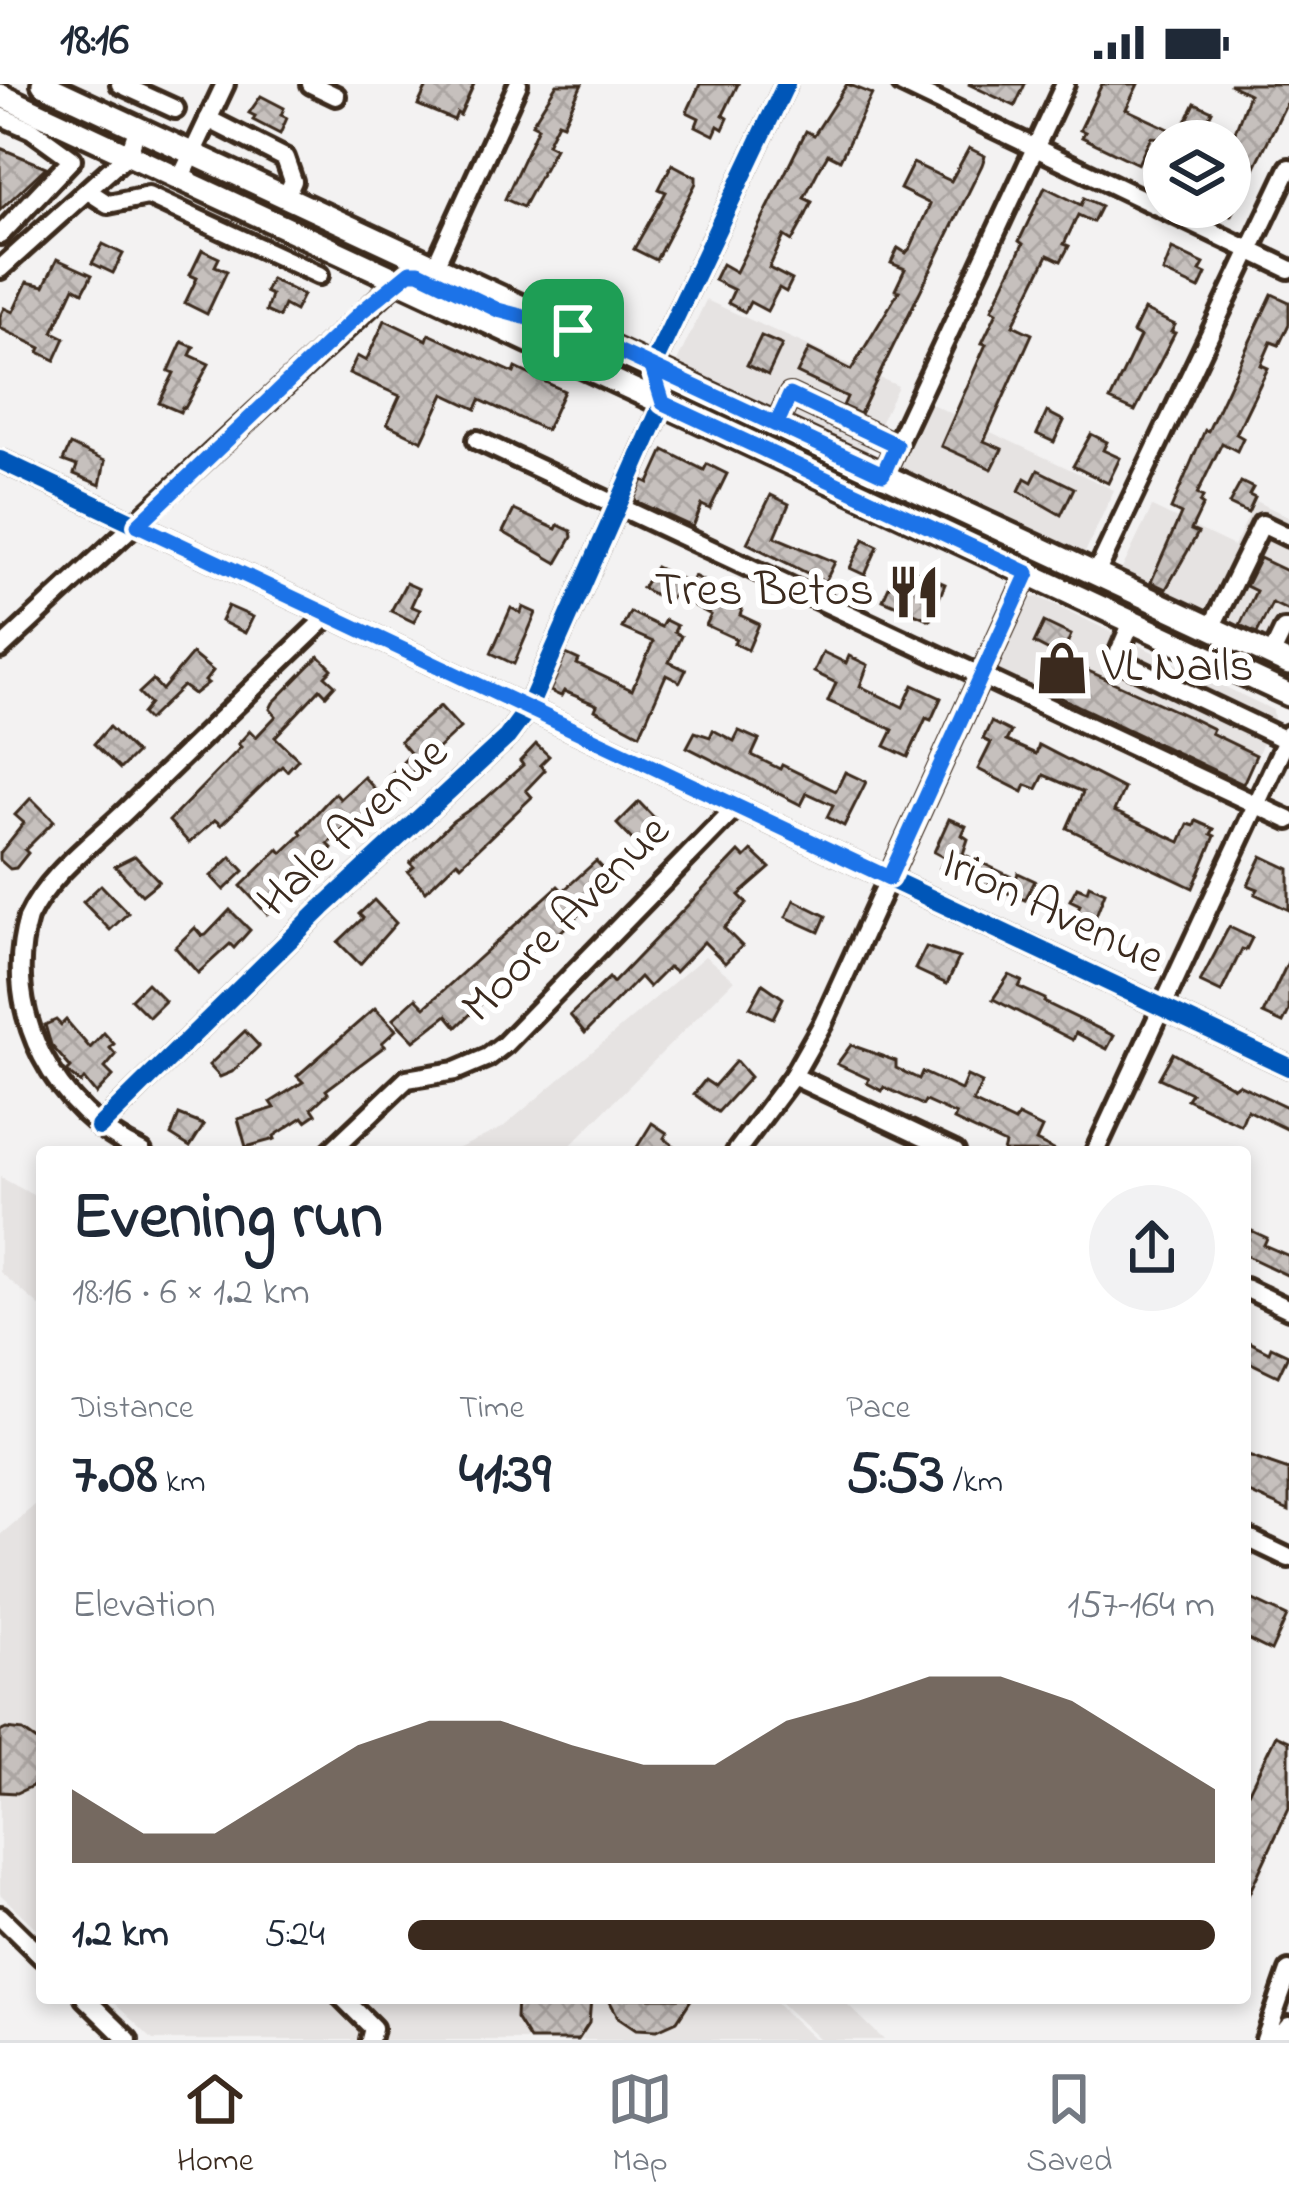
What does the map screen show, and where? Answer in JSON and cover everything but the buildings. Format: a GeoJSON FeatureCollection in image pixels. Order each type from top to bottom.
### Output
{"type":"FeatureCollection","features":[{"type":"Feature","properties":{"kind":"main road"},"geometry":{"type":"LineString","coordinates":[[44,84],[1280,660]]}},
{"type":"Feature","properties":{"kind":"main road"},"geometry":{"type":"LineString","coordinates":[[0,95],[36,122],[129,153],[1289,695]]}},
{"type":"Feature","properties":{"kind":"main road"},"geometry":{"type":"LineString","coordinates":[[400,279],[419,272],[498,310],[573,330]]}},
{"type":"Feature","properties":{"kind":"street"},"geometry":{"type":"LineString","coordinates":[[100,110],[116,84],[175,109]]}},
{"type":"Feature","properties":{"kind":"street"},"geometry":{"type":"LineString","coordinates":[[181,177],[224,84]]}},
{"type":"Feature","properties":{"kind":"street"},"geometry":{"type":"LineString","coordinates":[[311,84],[336,96]]}},
{"type":"Feature","properties":{"kind":"street"},"geometry":{"type":"LineString","coordinates":[[435,266],[518,84]]}},
{"type":"Feature","properties":{"kind":"street"},"geometry":{"type":"LineString","coordinates":[[663,403],[652,367],[786,84]]}},
{"type":"Feature","properties":{"kind":"street"},"geometry":{"type":"LineString","coordinates":[[902,84],[1289,269]]}},
{"type":"Feature","properties":{"kind":"street"},"geometry":{"type":"LineString","coordinates":[[883,474],[1065,84]]}},
{"type":"Feature","properties":{"kind":"street"},"geometry":{"type":"LineString","coordinates":[[0,116],[36,122],[108,205],[148,196],[320,275]]}},
{"type":"Feature","properties":{"kind":"street"},"geometry":{"type":"LineString","coordinates":[[208,119],[285,158],[293,181],[286,196]]}},
{"type":"Feature","properties":{"kind":"street"},"geometry":{"type":"LineString","coordinates":[[0,269],[129,153],[138,128]]}},
{"type":"Feature","properties":{"kind":"street"},"geometry":{"type":"LineString","coordinates":[[0,235],[72,159]]}},
{"type":"Feature","properties":{"kind":"street"},"geometry":{"type":"LineString","coordinates":[[1096,574],[1289,168]]}},
{"type":"Feature","properties":{"kind":"street"},"geometry":{"type":"LineString","coordinates":[[191,214],[203,187]]}},
{"type":"Feature","properties":{"kind":"street"},"geometry":{"type":"LineString","coordinates":[[246,240],[259,213]]}},
{"type":"Feature","properties":{"kind":"street"},"geometry":{"type":"LineString","coordinates":[[0,649],[400,279]]}},
{"type":"Feature","properties":{"kind":"street"},"geometry":{"type":"LineString","coordinates":[[776,425],[790,395],[896,445]]}},
{"type":"Feature","properties":{"kind":"street","name":"Hale Avenue"},"geometry":{"type":"LineString","coordinates":[[99,1127],[322,908],[482,763],[528,709],[663,403]]}},
{"type":"Feature","properties":{"kind":"street"},"geometry":{"type":"LineString","coordinates":[[478,440],[1289,820]]}},
{"type":"Feature","properties":{"kind":"street","name":"Irion Avenue"},"geometry":{"type":"LineString","coordinates":[[0,460],[1289,1067]]}},
{"type":"Feature","properties":{"kind":"street"},"geometry":{"type":"LineString","coordinates":[[1211,628],[1262,524],[1289,537]]}},
{"type":"Feature","properties":{"kind":"street"},"geometry":{"type":"LineString","coordinates":[[740,1146],[793,1076],[824,1023],[1028,573]]}},
{"type":"Feature","properties":{"kind":"street"},"geometry":{"type":"LineString","coordinates":[[132,1146],[99,1127],[51,1083],[20,1025],[11,975],[15,949],[44,890],[328,615]]}},
{"type":"Feature","properties":{"kind":"street"},"geometry":{"type":"LineString","coordinates":[[1098,1146],[1288,737],[1116,659],[1132,622]]}},
{"type":"Feature","properties":{"kind":"street"},"geometry":{"type":"LineString","coordinates":[[1280,660],[1284,629],[1289,629]]}},
{"type":"Feature","properties":{"kind":"street","name":"Moore Avenue"},"geometry":{"type":"LineString","coordinates":[[336,1146],[406,1079],[455,1071],[505,1044],[736,807]]}},
{"type":"Feature","properties":{"kind":"street"},"geometry":{"type":"LineString","coordinates":[[793,1076],[942,1146]]}},
{"type":"Feature","properties":{"kind":"street"},"geometry":{"type":"LineString","coordinates":[[1251,1291],[1289,1309]]}},
{"type":"Feature","properties":{"kind":"street"},"geometry":{"type":"LineString","coordinates":[[1251,1540],[1289,1558]]}},
{"type":"Feature","properties":{"kind":"street"},"geometry":{"type":"LineString","coordinates":[[0,1916],[36,1951]]}},
{"type":"Feature","properties":{"kind":"street"},"geometry":{"type":"LineString","coordinates":[[1265,2040],[1289,1971]]}},
{"type":"Feature","properties":{"kind":"street"},"geometry":{"type":"LineString","coordinates":[[91,2004],[128,2040]]}},
{"type":"Feature","properties":{"kind":"street"},"geometry":{"type":"LineString","coordinates":[[349,2004],[373,2028],[370,2040]]}},
{"type":"Feature","properties":{"kind":"street"},"geometry":{"type":"LineString","coordinates":[[1277,2040],[1289,2026]]}},
{"type":"Feature","properties":{"kind":"shaded area"},"geometry":{"type":"Polygon","coordinates":[[[706,300],[898,386],[866,453],[676,364],[706,300]]]}},
{"type":"Feature","properties":{"kind":"shaded area"},"geometry":{"type":"Polygon","coordinates":[[[927,402],[1114,490],[1083,557],[895,469],[927,402]]]}},
{"type":"Feature","properties":{"kind":"shaded area"},"geometry":{"type":"Polygon","coordinates":[[[1256,501],[1289,517],[1289,654],[1120,573],[1152,507],[1234,546],[1256,501]]]}},
{"type":"Feature","properties":{"kind":"shaded area"},"geometry":{"type":"Polygon","coordinates":[[[1039,597],[1273,710],[1274,721],[1240,789],[997,678],[992,669],[1026,599],[1039,597]]]}},
{"type":"Feature","properties":{"kind":"shaded area"},"geometry":{"type":"Polygon","coordinates":[[[705,956],[734,980],[570,1146],[464,1146],[502,1128],[705,956]]]}},
{"type":"Feature","properties":{"kind":"shaded area"},"geometry":{"type":"Polygon","coordinates":[[[0,1177],[36,1197],[36,1303],[0,1272],[0,1177]]]}},
{"type":"Feature","properties":{"kind":"shaded area"},"geometry":{"type":"Polygon","coordinates":[[[36,1504],[36,1928],[0,1894],[0,1535],[36,1504]]]}},
{"type":"Feature","properties":{"kind":"shaded area"},"geometry":{"type":"Polygon","coordinates":[[[115,2004],[777,2004],[815,2040],[153,2040],[115,2004]]]}},
{"type":"Feature","properties":{"kind":"shaded area"},"geometry":{"type":"Polygon","coordinates":[[[782,2004],[847,2004],[884,2040],[820,2040],[782,2004]]]}},
{"type":"Feature","properties":{"kind":"cycle path"},"geometry":{"type":"LineString","coordinates":[[99,1127],[322,908],[507,737],[528,709],[663,403],[652,367],[786,84]]}},
{"type":"Feature","properties":{"kind":"cycle path"},"geometry":{"type":"LineString","coordinates":[[0,460],[1289,1067]]}},
{"type":"Feature","properties":{"kind":"place","name":"Tres Betos"},"geometry":{"type":"Point","coordinates":[914,592]}},
{"type":"Feature","properties":{"kind":"place","name":"VL Nails"},"geometry":{"type":"Point","coordinates":[1062,668]}},
{"type":"Feature","properties":{"kind":"route"},"geometry":{"type":"LineString","coordinates":[[573,330],[498,310],[410,272],[361,312],[138,525],[889,878],[1028,573],[663,403],[652,367],[776,425],[790,395],[896,445],[883,474],[790,431],[652,367],[573,330]]}}]}
